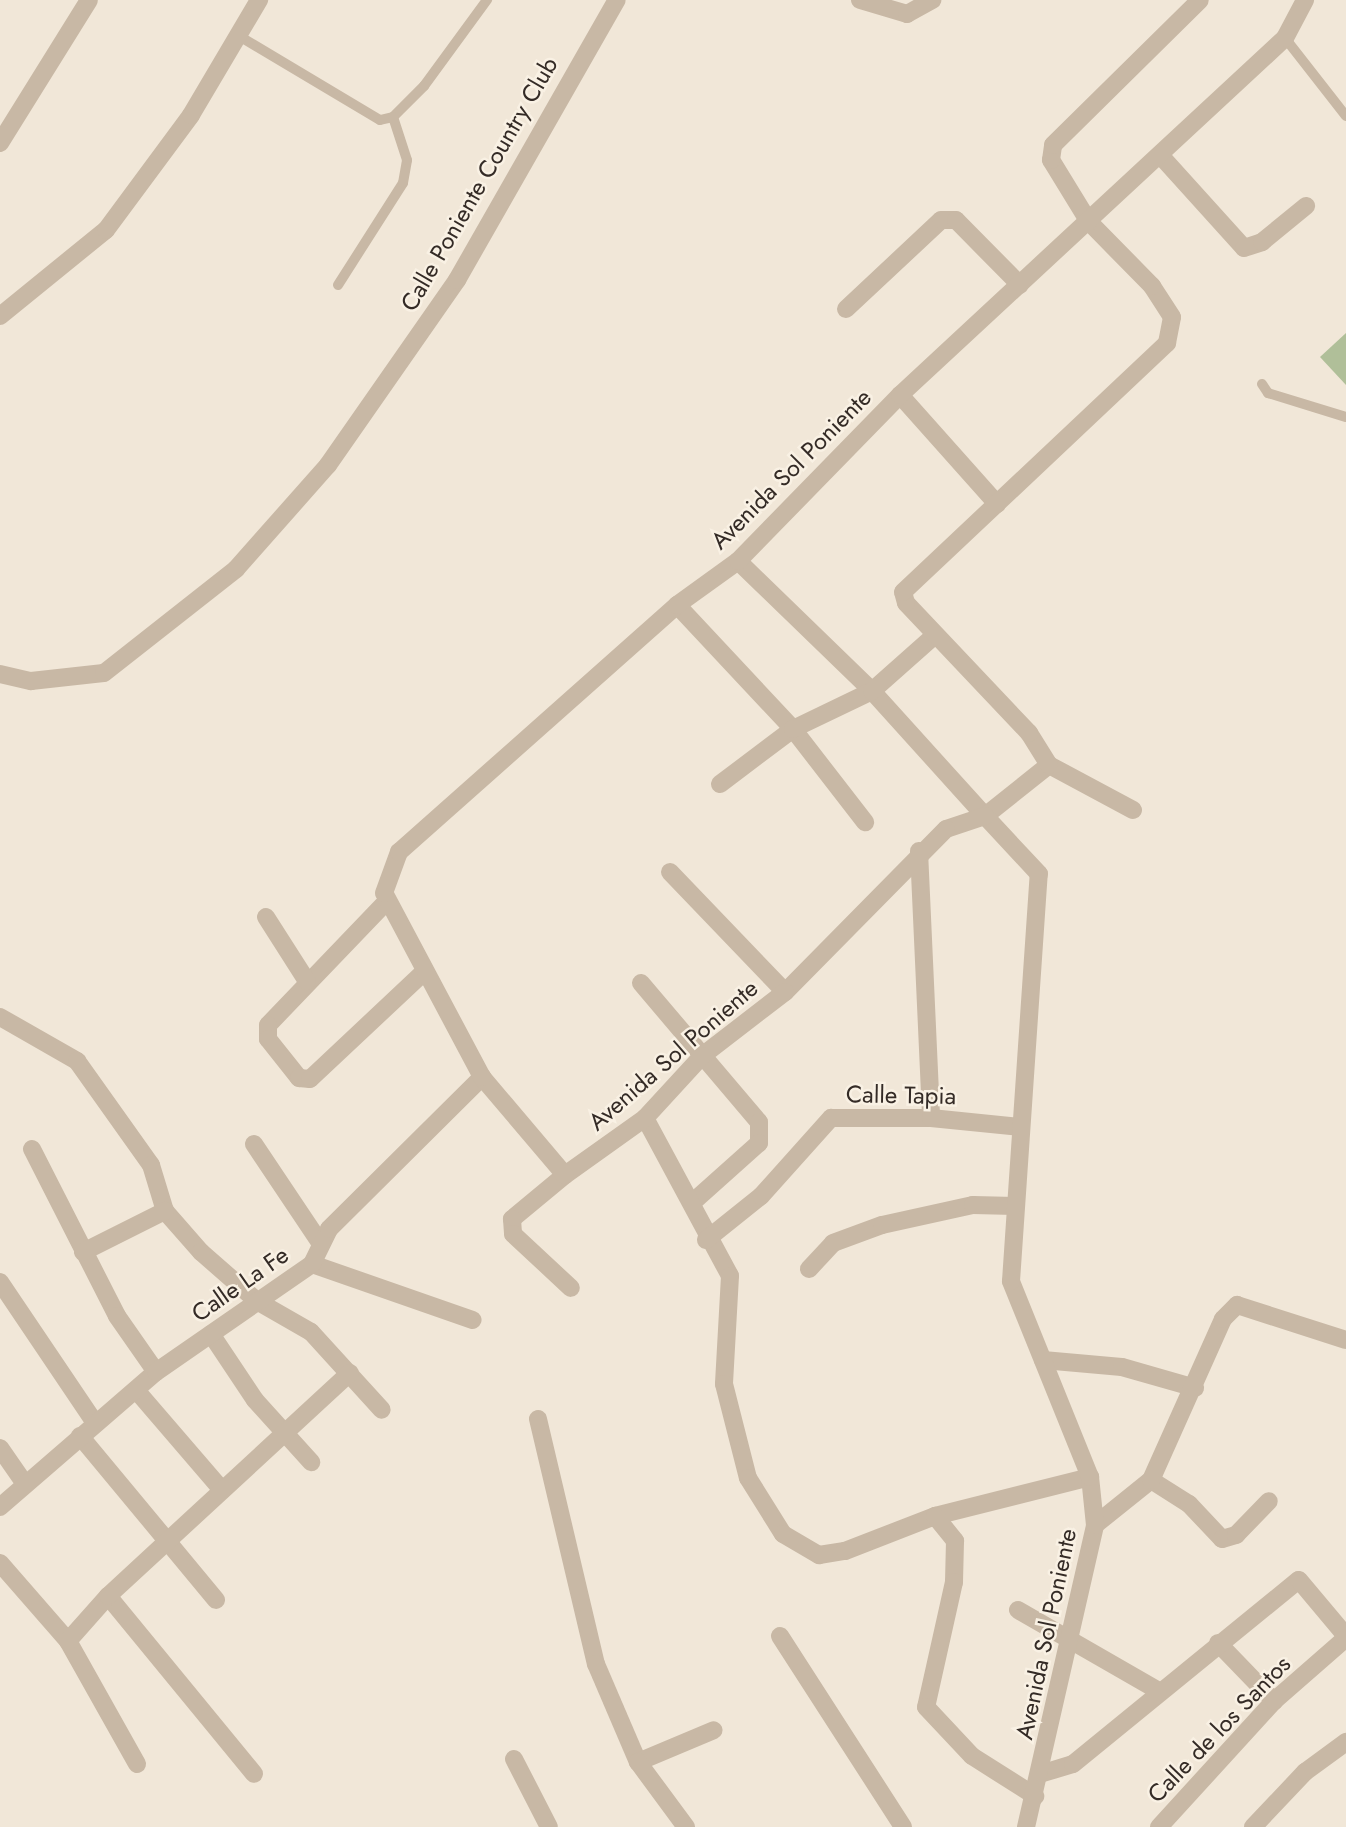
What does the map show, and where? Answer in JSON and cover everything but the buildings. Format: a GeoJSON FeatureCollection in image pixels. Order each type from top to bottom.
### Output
{"type":"FeatureCollection","features":[{"type":"Feature","properties":{"kind":"street"},"geometry":{"type":"LineString","coordinates":[[0,144],[89,0]]}},
{"type":"Feature","properties":{"kind":"street"},"geometry":{"type":"LineString","coordinates":[[0,316],[106,230],[239,36],[259,0]]}},
{"type":"Feature","properties":{"kind":"street","name":"Calle Poniente Country Club"},"geometry":{"type":"LineString","coordinates":[[0,674],[31,681],[104,673],[236,569],[328,465],[457,280],[617,0]]}},
{"type":"Feature","properties":{"kind":"street"},"geometry":{"type":"LineString","coordinates":[[860,0],[907,13],[932,0]]}},
{"type":"Feature","properties":{"kind":"street"},"geometry":{"type":"LineString","coordinates":[[1133,810],[1049,765],[1029,733],[935,635],[903,592],[1167,343],[1172,317],[1152,286],[1089,222],[1051,160],[1053,145],[1200,0]]}},
{"type":"Feature","properties":{"kind":"street","name":"Avenida Sol Poniente"},"geometry":{"type":"LineString","coordinates":[[386,902],[388,873],[399,852],[677,605],[738,561],[900,395],[1285,38],[1305,0]]}},
{"type":"Feature","properties":{"kind":"street"},"geometry":{"type":"LineString","coordinates":[[1160,155],[1244,248],[1262,242],[1306,206]]}},
{"type":"Feature","properties":{"kind":"street"},"geometry":{"type":"LineString","coordinates":[[846,309],[941,219],[956,220],[1020,285]]}},
{"type":"Feature","properties":{"kind":"street"},"geometry":{"type":"LineString","coordinates":[[900,395],[997,505]]}},
{"type":"Feature","properties":{"kind":"street"},"geometry":{"type":"LineString","coordinates":[[738,561],[872,691],[985,816],[1049,765]]}},
{"type":"Feature","properties":{"kind":"street"},"geometry":{"type":"LineString","coordinates":[[677,605],[793,729],[865,822]]}},
{"type":"Feature","properties":{"kind":"street"},"geometry":{"type":"LineString","coordinates":[[720,784],[793,729],[872,691],[935,635]]}},
{"type":"Feature","properties":{"kind":"street","name":"Avenida Sol Poniente"},"geometry":{"type":"LineString","coordinates":[[571,1288],[513,1234],[512,1219],[565,1175],[645,1118],[702,1056],[785,992],[919,851],[946,829],[985,816],[1039,874],[1018,1127],[1011,1281],[1090,1477],[1096,1525],[1026,1827]]}},
{"type":"Feature","properties":{"kind":"street"},"geometry":{"type":"LineString","coordinates":[[919,851],[931,1118]]}},
{"type":"Feature","properties":{"kind":"street"},"geometry":{"type":"LineString","coordinates":[[670,872],[785,992]]}},
{"type":"Feature","properties":{"kind":"street"},"geometry":{"type":"LineString","coordinates":[[423,973],[304,1080],[264,1032],[307,981],[386,902],[482,1077],[565,1175]]}},
{"type":"Feature","properties":{"kind":"street"},"geometry":{"type":"LineString","coordinates":[[266,916],[307,981]]}},
{"type":"Feature","properties":{"kind":"street"},"geometry":{"type":"LineString","coordinates":[[641,983],[759,1122],[759,1143],[693,1202]]}},
{"type":"Feature","properties":{"kind":"street"},"geometry":{"type":"LineString","coordinates":[[0,1017],[77,1061],[151,1165],[165,1211],[257,1301],[311,1332],[382,1410]]}},
{"type":"Feature","properties":{"kind":"street","name":"Calle La Fe"},"geometry":{"type":"LineString","coordinates":[[0,1507],[156,1372],[312,1264],[319,1241],[482,1077]]}},
{"type":"Feature","properties":{"kind":"street"},"geometry":{"type":"LineString","coordinates":[[645,1118],[693,1202],[706,1240],[730,1276],[724,1384],[748,1478],[783,1534],[819,1555],[935,1516],[1090,1477]]}},
{"type":"Feature","properties":{"kind":"street","name":"Calle Tapia"},"geometry":{"type":"LineString","coordinates":[[706,1240],[761,1196],[831,1118],[931,1118],[1018,1127]]}},
{"type":"Feature","properties":{"kind":"street"},"geometry":{"type":"LineString","coordinates":[[254,1144],[319,1241]]}},
{"type":"Feature","properties":{"kind":"street"},"geometry":{"type":"LineString","coordinates":[[32,1149],[83,1252],[156,1372]]}},
{"type":"Feature","properties":{"kind":"street"},"geometry":{"type":"LineString","coordinates":[[810,1269],[833,1243],[882,1225],[973,1205],[1015,1206]]}},
{"type":"Feature","properties":{"kind":"street"},"geometry":{"type":"LineString","coordinates":[[83,1252],[165,1211]]}},
{"type":"Feature","properties":{"kind":"street"},"geometry":{"type":"LineString","coordinates":[[312,1264],[473,1320]]}},
{"type":"Feature","properties":{"kind":"street"},"geometry":{"type":"LineString","coordinates":[[0,1282],[95,1423]]}},
{"type":"Feature","properties":{"kind":"street"},"geometry":{"type":"LineString","coordinates":[[1096,1525],[1151,1480],[1195,1388],[1223,1319],[1237,1305],[1346,1340]]}},
{"type":"Feature","properties":{"kind":"street"},"geometry":{"type":"LineString","coordinates":[[211,1334],[285,1433],[311,1462]]}},
{"type":"Feature","properties":{"kind":"street"},"geometry":{"type":"LineString","coordinates":[[1043,1360],[1122,1367],[1195,1388]]}},
{"type":"Feature","properties":{"kind":"street"},"geometry":{"type":"LineString","coordinates":[[68,1641],[108,1596],[350,1373]]}},
{"type":"Feature","properties":{"kind":"street"},"geometry":{"type":"LineString","coordinates":[[136,1390],[222,1490]]}},
{"type":"Feature","properties":{"kind":"street"},"geometry":{"type":"LineString","coordinates":[[538,1419],[596,1664],[638,1762],[686,1827]]}},
{"type":"Feature","properties":{"kind":"street"},"geometry":{"type":"LineString","coordinates":[[80,1436],[165,1543],[216,1600]]}},
{"type":"Feature","properties":{"kind":"street"},"geometry":{"type":"LineString","coordinates":[[0,1448],[25,1484]]}},
{"type":"Feature","properties":{"kind":"street"},"geometry":{"type":"LineString","coordinates":[[1151,1480],[1189,1504],[1222,1539],[1236,1535],[1269,1502]]}},
{"type":"Feature","properties":{"kind":"street"},"geometry":{"type":"LineString","coordinates":[[935,1516],[955,1541],[954,1582],[926,1707],[972,1756],[1035,1796]]}},
{"type":"Feature","properties":{"kind":"street"},"geometry":{"type":"LineString","coordinates":[[0,1563],[68,1641],[138,1764]]}},
{"type":"Feature","properties":{"kind":"street"},"geometry":{"type":"LineString","coordinates":[[1040,1774],[1073,1764],[1157,1690],[1299,1580],[1346,1637]]}},
{"type":"Feature","properties":{"kind":"street"},"geometry":{"type":"LineString","coordinates":[[108,1596],[254,1774]]}},
{"type":"Feature","properties":{"kind":"street"},"geometry":{"type":"LineString","coordinates":[[1018,1610],[1071,1636],[1157,1690]]}},
{"type":"Feature","properties":{"kind":"street"},"geometry":{"type":"LineString","coordinates":[[780,1636],[903,1827]]}},
{"type":"Feature","properties":{"kind":"street","name":"Calle de los Santos"},"geometry":{"type":"LineString","coordinates":[[1159,1827],[1274,1701],[1346,1637]]}},
{"type":"Feature","properties":{"kind":"street"},"geometry":{"type":"LineString","coordinates":[[1218,1643],[1274,1701]]}},
{"type":"Feature","properties":{"kind":"street"},"geometry":{"type":"LineString","coordinates":[[638,1762],[714,1730]]}},
{"type":"Feature","properties":{"kind":"street"},"geometry":{"type":"LineString","coordinates":[[1253,1827],[1305,1772],[1346,1742]]}},
{"type":"Feature","properties":{"kind":"street"},"geometry":{"type":"LineString","coordinates":[[514,1759],[549,1827]]}},
{"type":"Feature","properties":{"kind":"lane"},"geometry":{"type":"LineString","coordinates":[[239,36],[380,120],[393,117],[424,86],[486,0]]}},
{"type":"Feature","properties":{"kind":"lane"},"geometry":{"type":"LineString","coordinates":[[1285,38],[1346,116]]}},
{"type":"Feature","properties":{"kind":"lane"},"geometry":{"type":"LineString","coordinates":[[338,285],[403,183],[407,160],[393,117]]}},
{"type":"Feature","properties":{"kind":"lane"},"geometry":{"type":"LineString","coordinates":[[1262,384],[1268,393],[1346,418]]}},
{"type":"Feature","properties":{"kind":"green space"},"geometry":{"type":"Polygon","coordinates":[[[1346,333],[1346,385],[1320,357],[1346,333]]]}}]}
